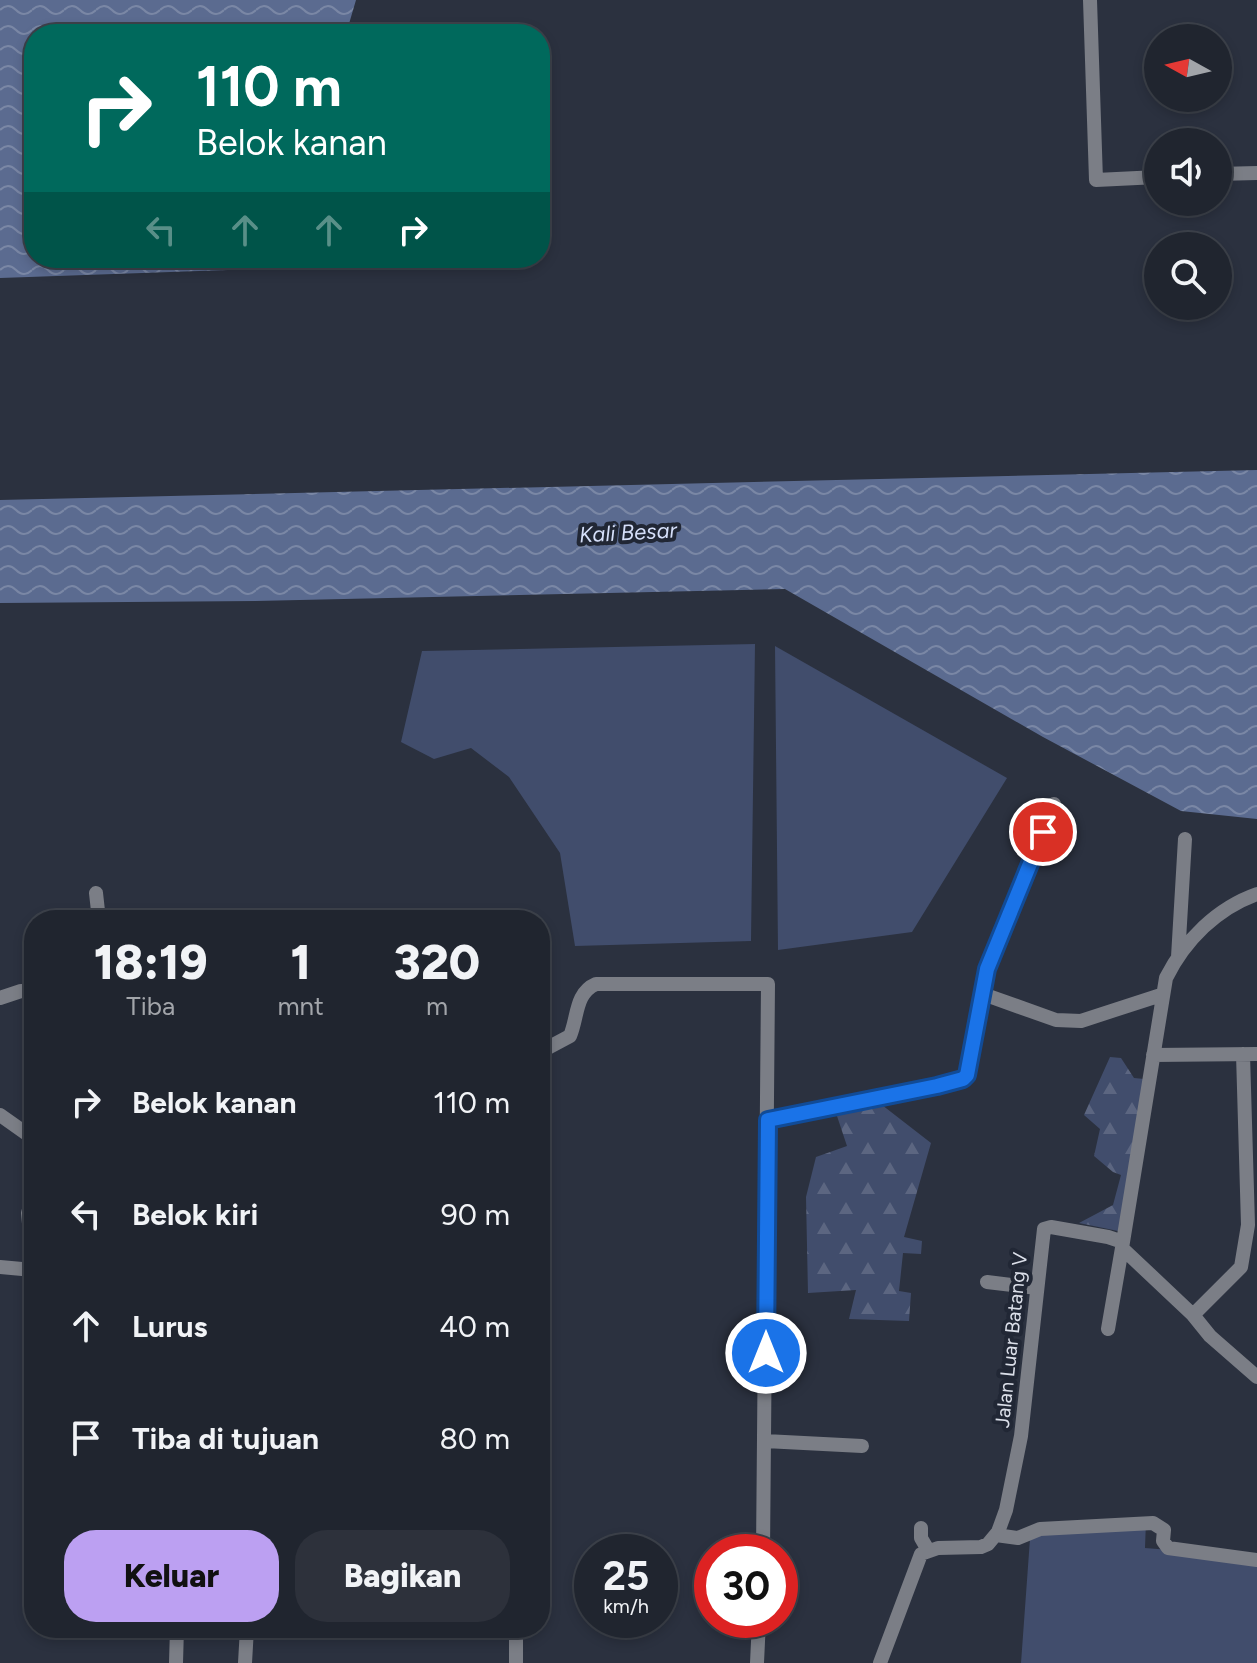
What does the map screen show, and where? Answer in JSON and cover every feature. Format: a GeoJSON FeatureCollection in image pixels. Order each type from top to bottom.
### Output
{"type":"FeatureCollection","features":[{"type":"Feature","properties":{"kind":"street"},"geometry":{"type":"LineString","coordinates":[[1090,0],[1096,180],[1144,178]]}},
{"type":"Feature","properties":{"kind":"street"},"geometry":{"type":"LineString","coordinates":[[1232,174],[1257,173]]}},
{"type":"Feature","properties":{"kind":"street"},"geometry":{"type":"LineString","coordinates":[[768,1120],[963,1079],[970,1067],[987,969],[1054,804]]}},
{"type":"Feature","properties":{"kind":"street"},"geometry":{"type":"LineString","coordinates":[[1178,957],[1185,839]]}},
{"type":"Feature","properties":{"kind":"street"},"geometry":{"type":"LineString","coordinates":[[96,893],[98,910]]}},
{"type":"Feature","properties":{"kind":"street"},"geometry":{"type":"LineString","coordinates":[[1108,1329],[1166,978],[1178,957],[1220,913],[1257,894]]}},
{"type":"Feature","properties":{"kind":"street"},"geometry":{"type":"LineString","coordinates":[[550,1047],[570,1036],[580,997],[586,988],[596,984],[768,984],[763,1534]]}},
{"type":"Feature","properties":{"kind":"street"},"geometry":{"type":"LineString","coordinates":[[0,998],[24,991]]}},
{"type":"Feature","properties":{"kind":"street"},"geometry":{"type":"LineString","coordinates":[[983,994],[1056,1020],[1081,1021],[1161,995]]}},
{"type":"Feature","properties":{"kind":"street"},"geometry":{"type":"LineString","coordinates":[[1153,1055],[1250,1054],[1253,1225],[1241,1267],[1193,1315]]}},
{"type":"Feature","properties":{"kind":"street"},"geometry":{"type":"LineString","coordinates":[[0,1115],[24,1132]]}},
{"type":"Feature","properties":{"kind":"street","name":"Jalan Luar Batang V"},"geometry":{"type":"LineString","coordinates":[[996,1535],[1006,1510],[1021,1436],[1043,1233],[1046,1227],[1108,1237],[1122,1245]]}},
{"type":"Feature","properties":{"kind":"street"},"geometry":{"type":"LineString","coordinates":[[1122,1245],[1210,1336],[1257,1377]]}},
{"type":"Feature","properties":{"kind":"street"},"geometry":{"type":"LineString","coordinates":[[0,1267],[24,1269]]}},
{"type":"Feature","properties":{"kind":"street"},"geometry":{"type":"LineString","coordinates":[[987,1282],[1037,1288]]}},
{"type":"Feature","properties":{"kind":"street"},"geometry":{"type":"LineString","coordinates":[[765,1441],[862,1446]]}},
{"type":"Feature","properties":{"kind":"street"},"geometry":{"type":"LineString","coordinates":[[880,1663],[921,1554],[928,1550],[981,1547],[996,1535],[1018,1538],[1040,1529],[1153,1523],[1164,1530],[1163,1541],[1168,1548],[1257,1560]]}},
{"type":"Feature","properties":{"kind":"street"},"geometry":{"type":"LineString","coordinates":[[921,1528],[921,1538],[928,1550]]}},
{"type":"Feature","properties":{"kind":"street"},"geometry":{"type":"LineString","coordinates":[[176,1663],[177,1638]]}},
{"type":"Feature","properties":{"kind":"street"},"geometry":{"type":"LineString","coordinates":[[245,1663],[246,1638]]}},
{"type":"Feature","properties":{"kind":"street"},"geometry":{"type":"LineString","coordinates":[[516,1638],[516,1663]]}},
{"type":"Feature","properties":{"kind":"street"},"geometry":{"type":"LineString","coordinates":[[757,1663],[758,1638]]}},
{"type":"Feature","properties":{"kind":"green space"},"geometry":{"type":"Polygon","coordinates":[[[755,644],[751,941],[575,946],[560,853],[509,777],[471,748],[434,759],[401,742],[422,651],[755,644]]]}},
{"type":"Feature","properties":{"kind":"green space"},"geometry":{"type":"Polygon","coordinates":[[[775,646],[1007,778],[912,932],[778,950],[775,646]]]}},
{"type":"Feature","properties":{"kind":"green space"},"geometry":{"type":"Polygon","coordinates":[[[1110,1057],[1121,1058],[1134,1078],[1144,1079],[1123,1232],[1079,1223],[1113,1205],[1121,1175],[1094,1156],[1100,1129],[1084,1115],[1110,1057]]]}},
{"type":"Feature","properties":{"kind":"green space"},"geometry":{"type":"Polygon","coordinates":[[[882,1105],[931,1143],[904,1237],[922,1241],[921,1254],[903,1253],[899,1291],[911,1293],[909,1321],[849,1319],[856,1290],[808,1293],[806,1197],[816,1157],[847,1146],[836,1113],[882,1105]]]}},
{"type":"Feature","properties":{"kind":"green space"},"geometry":{"type":"Polygon","coordinates":[[[1146,1521],[1145,1548],[1257,1557],[1257,1663],[1021,1663],[1031,1525],[1146,1521]]]}},
{"type":"Feature","properties":{"kind":"water"},"geometry":{"type":"Polygon","coordinates":[[[0,0],[356,0],[349,24],[24,24],[24,268],[286,268],[0,278],[0,0]]]}},
{"type":"Feature","properties":{"kind":"water","name":"Kali Besar"},"geometry":{"type":"Polygon","coordinates":[[[1257,470],[1257,819],[1181,811],[1043,737],[785,589],[255,601],[0,603],[0,500],[1257,470]]]}},
{"type":"Feature","properties":{"kind":"route"},"geometry":{"type":"LineString","coordinates":[[766,1353],[768,1120],[937,1086],[967,1075],[987,969],[1043,832]]}}]}
